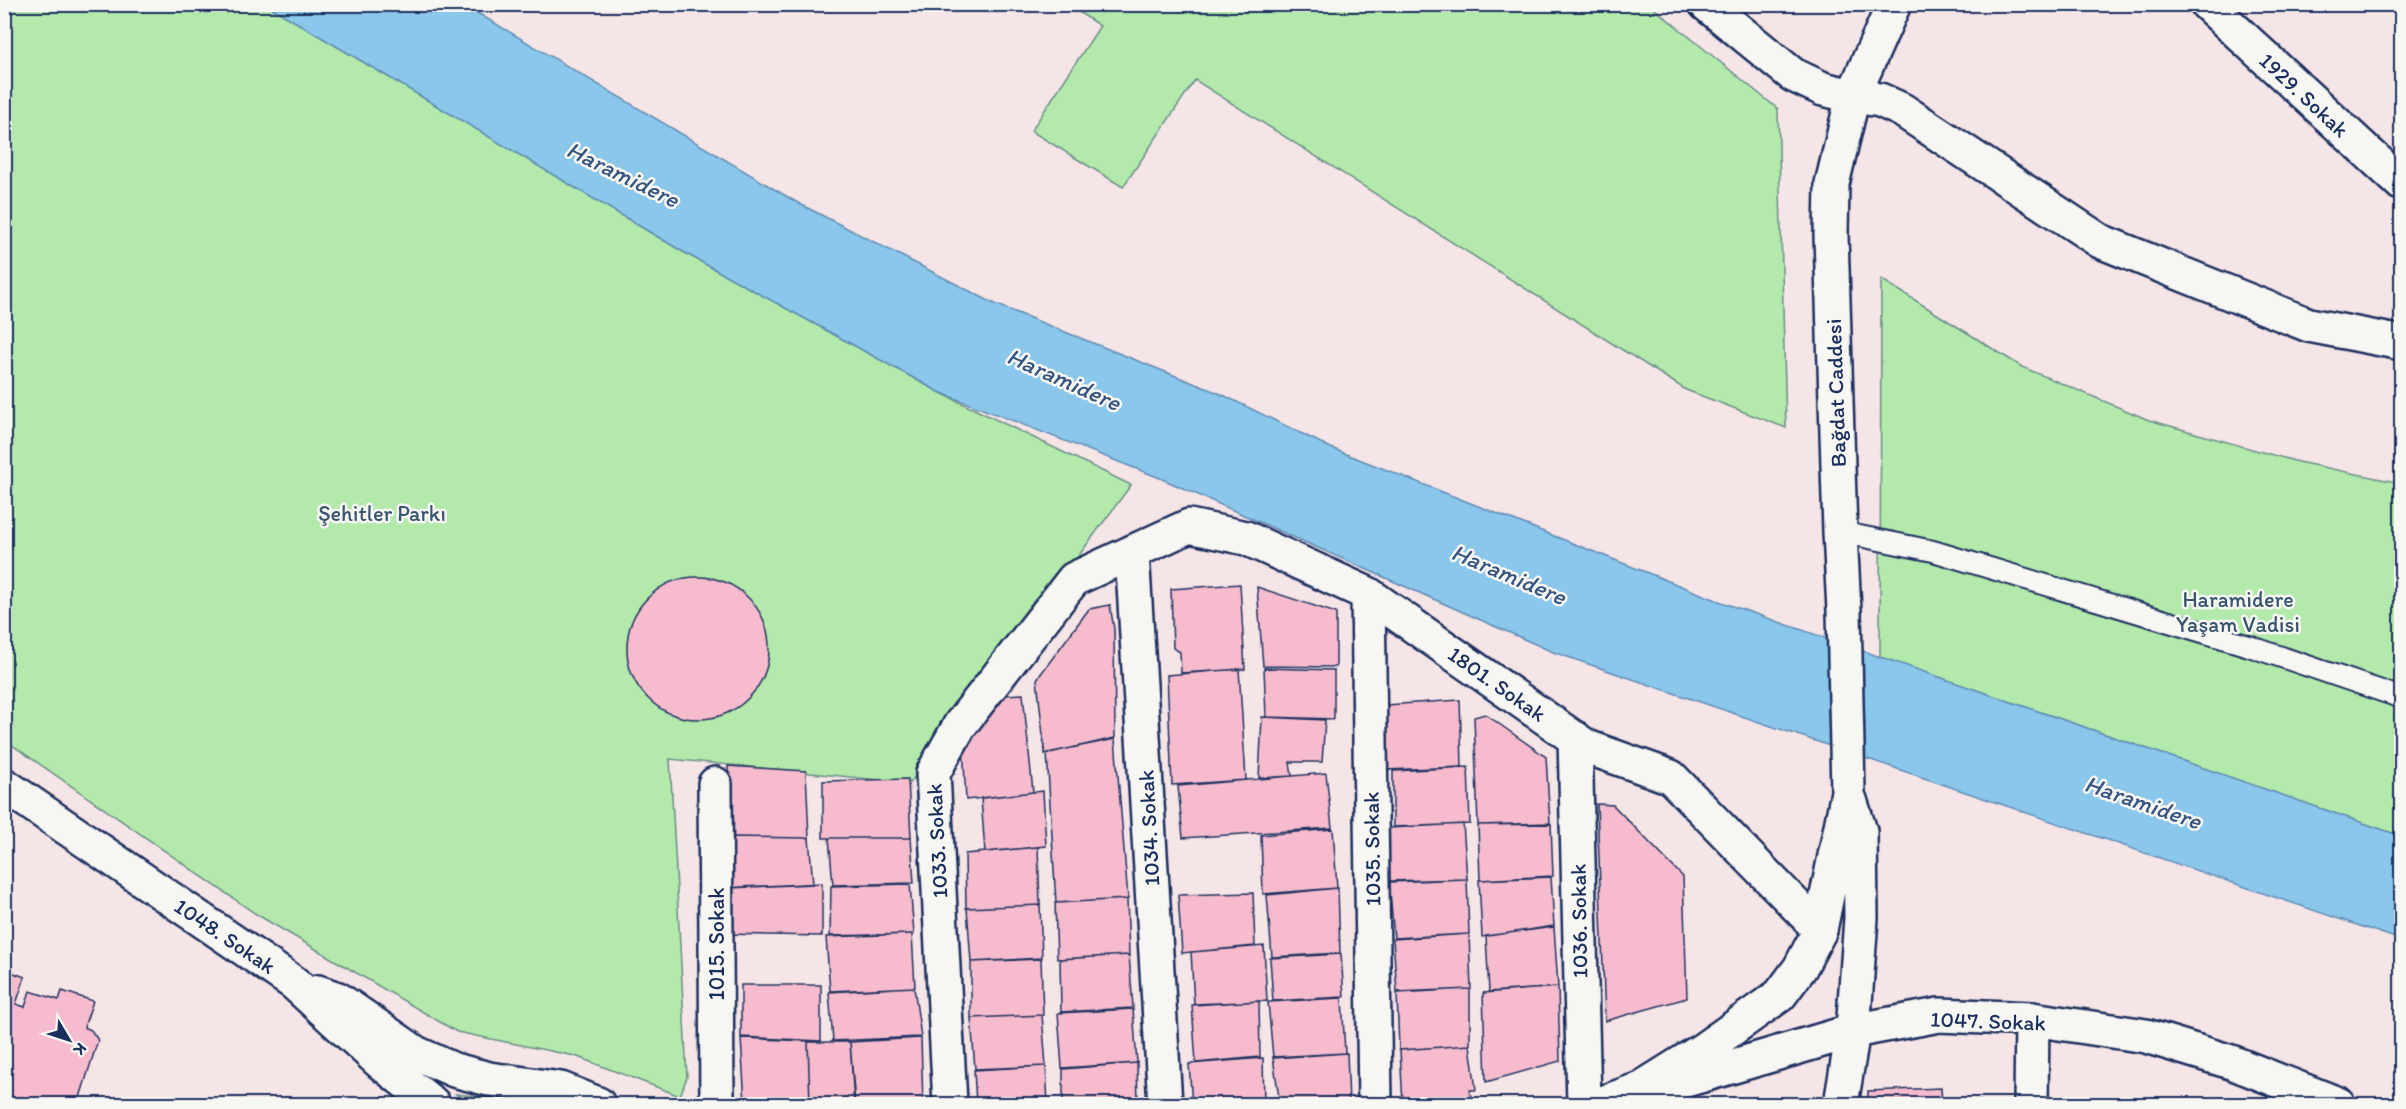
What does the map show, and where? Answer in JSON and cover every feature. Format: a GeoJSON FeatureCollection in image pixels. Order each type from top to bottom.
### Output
{"type":"FeatureCollection","features":[{"type":"Feature","properties":{"kind":"street"},"geometry":{"type":"LineString","coordinates":[[1706,4],[1793,75],[1822,89],[1880,100],[1902,110],[2100,241],[2309,325],[2402,343]]}},
{"type":"Feature","properties":{"kind":"street","name":"Bağdat Caddesi"},"geometry":{"type":"LineString","coordinates":[[1848,792],[1831,235],[1832,184],[1853,96],[1894,4]]}},
{"type":"Feature","properties":{"kind":"street","name":"1929. Sokak"},"geometry":{"type":"LineString","coordinates":[[2207,4],[2402,184]]}},
{"type":"Feature","properties":{"kind":"street","name":"1801. Sokak"},"geometry":{"type":"LineString","coordinates":[[1132,552],[1189,525],[1246,538],[1368,594],[1587,747],[1671,777],[1820,930]]}},
{"type":"Feature","properties":{"kind":"street","name":"1033. Sokak"},"geometry":{"type":"LineString","coordinates":[[950,1104],[933,773],[960,725],[1074,579],[1132,552]]}},
{"type":"Feature","properties":{"kind":"street","name":"1034. Sokak"},"geometry":{"type":"LineString","coordinates":[[1132,552],[1165,1104]]}},
{"type":"Feature","properties":{"kind":"street","name":"1035. Sokak"},"geometry":{"type":"LineString","coordinates":[[1368,594],[1375,1104]]}},
{"type":"Feature","properties":{"kind":"street","name":"1036. Sokak"},"geometry":{"type":"LineString","coordinates":[[1575,738],[1584,1104]]}},
{"type":"Feature","properties":{"kind":"street","name":"1015. Sokak"},"geometry":{"type":"LineString","coordinates":[[715,784],[717,1104]]}},
{"type":"Feature","properties":{"kind":"street","name":"1048. Sokak"},"geometry":{"type":"LineString","coordinates":[[4,785],[294,983],[380,1062],[433,1104]]}},
{"type":"Feature","properties":{"kind":"street"},"geometry":{"type":"LineString","coordinates":[[1640,1089],[1704,1049],[1780,995],[1800,968],[1820,930],[1848,792]]}},
{"type":"Feature","properties":{"kind":"street"},"geometry":{"type":"LineString","coordinates":[[1841,1104],[1853,1031],[1861,918],[1860,831],[1848,792]]}},
{"type":"Feature","properties":{"kind":"street"},"geometry":{"type":"LineString","coordinates":[[294,983],[338,999],[416,1053],[454,1070],[489,1079],[561,1089],[598,1104]]}},
{"type":"Feature","properties":{"kind":"street","name":"1047. Sokak"},"geometry":{"type":"LineString","coordinates":[[1600,1104],[1640,1089],[1676,1083],[1853,1031],[1939,1015],[2032,1019],[2146,1036],[2231,1062],[2338,1104]]}},
{"type":"Feature","properties":{"kind":"street"},"geometry":{"type":"LineString","coordinates":[[2031,1104],[2032,1019]]}},
{"type":"Feature","properties":{"kind":"lane"},"geometry":{"type":"LineString","coordinates":[[1840,532],[1933,551],[2249,646],[2402,698]]}},
{"type":"Feature","properties":{"kind":"green space","name":"Şehitler Parkı"},"geometry":{"type":"Polygon","coordinates":[[[5,5],[267,5],[685,253],[939,392],[1131,485],[910,783],[670,759],[687,1077],[680,1096],[575,1056],[457,1032],[256,914],[5,740],[5,5]]]}},
{"type":"Feature","properties":{"kind":"green space"},"geometry":{"type":"Polygon","coordinates":[[[1068,5],[1650,5],[1778,109],[1786,428],[1686,390],[1195,80],[1123,187],[1031,131],[1100,26],[1068,5]]]}},
{"type":"Feature","properties":{"kind":"green space","name":"Haramidere Yaşam Vadisi"},"geometry":{"type":"Polygon","coordinates":[[[1881,279],[2022,367],[2149,420],[2298,462],[2401,483],[2401,836],[1880,657],[1881,279]]]}},
{"type":"Feature","properties":{"kind":"green space"},"geometry":{"type":"Polygon","coordinates":[[[456,1094],[557,1104],[470,1104],[456,1094]]]}},
{"type":"Feature","properties":{"kind":"water","name":"Haramidere"},"geometry":{"type":"Polygon","coordinates":[[[267,5],[464,5],[798,203],[995,304],[1221,394],[1331,448],[1724,603],[2401,836],[2401,940],[1553,652],[1160,478],[939,392],[685,253],[267,5]]]}},
{"type":"Feature","properties":{"kind":"building"},"geometry":{"type":"Polygon","coordinates":[[[698,577],[725,582],[748,598],[764,621],[769,648],[764,675],[748,698],[725,714],[698,719],[671,714],[648,698],[632,675],[627,648],[632,621],[648,598],[671,582],[698,577]]]}},
{"type":"Feature","properties":{"kind":"building"},"geometry":{"type":"Polygon","coordinates":[[[1240,584],[1245,669],[1181,673],[1180,652],[1173,648],[1171,589],[1240,584]]]}},
{"type":"Feature","properties":{"kind":"building"},"geometry":{"type":"Polygon","coordinates":[[[1257,587],[1336,613],[1336,667],[1263,666],[1257,587]]]}},
{"type":"Feature","properties":{"kind":"building"},"geometry":{"type":"Polygon","coordinates":[[[1110,605],[1114,629],[1115,738],[1045,754],[1037,679],[1089,609],[1110,605]]]}},
{"type":"Feature","properties":{"kind":"building"},"geometry":{"type":"Polygon","coordinates":[[[1264,668],[1334,670],[1334,719],[1266,717],[1264,668]]]}},
{"type":"Feature","properties":{"kind":"building"},"geometry":{"type":"Polygon","coordinates":[[[1239,669],[1246,780],[1172,785],[1167,675],[1239,669]]]}},
{"type":"Feature","properties":{"kind":"building"},"geometry":{"type":"Polygon","coordinates":[[[1023,694],[1033,792],[966,800],[962,727],[1003,695],[1023,694]]]}},
{"type":"Feature","properties":{"kind":"building"},"geometry":{"type":"Polygon","coordinates":[[[1460,700],[1462,767],[1385,770],[1386,705],[1460,700]]]}},
{"type":"Feature","properties":{"kind":"building"},"geometry":{"type":"Polygon","coordinates":[[[1485,714],[1546,757],[1550,823],[1478,825],[1474,717],[1485,714]]]}},
{"type":"Feature","properties":{"kind":"building"},"geometry":{"type":"Polygon","coordinates":[[[1262,717],[1325,720],[1322,762],[1290,762],[1292,776],[1259,778],[1262,717]]]}},
{"type":"Feature","properties":{"kind":"building"},"geometry":{"type":"Polygon","coordinates":[[[1115,739],[1128,899],[1056,903],[1047,753],[1115,739]]]}},
{"type":"Feature","properties":{"kind":"building"},"geometry":{"type":"Polygon","coordinates":[[[728,766],[806,771],[809,838],[729,837],[728,766]]]}},
{"type":"Feature","properties":{"kind":"building"},"geometry":{"type":"Polygon","coordinates":[[[1468,767],[1470,824],[1393,827],[1393,771],[1468,767]]]}},
{"type":"Feature","properties":{"kind":"building"},"geometry":{"type":"Polygon","coordinates":[[[1326,773],[1332,828],[1183,838],[1178,786],[1326,773]]]}},
{"type":"Feature","properties":{"kind":"building"},"geometry":{"type":"Polygon","coordinates":[[[908,779],[911,838],[823,838],[823,781],[908,779]]]}},
{"type":"Feature","properties":{"kind":"building"},"geometry":{"type":"Polygon","coordinates":[[[1043,791],[1046,846],[985,852],[981,798],[1043,791]]]}},
{"type":"Feature","properties":{"kind":"building"},"geometry":{"type":"Polygon","coordinates":[[[1597,804],[1613,805],[1683,877],[1687,998],[1605,1021],[1597,804]]]}},
{"type":"Feature","properties":{"kind":"building"},"geometry":{"type":"Polygon","coordinates":[[[1463,824],[1467,879],[1389,881],[1388,828],[1463,824]]]}},
{"type":"Feature","properties":{"kind":"building"},"geometry":{"type":"Polygon","coordinates":[[[1551,824],[1553,876],[1480,880],[1478,825],[1551,824]]]}},
{"type":"Feature","properties":{"kind":"building"},"geometry":{"type":"Polygon","coordinates":[[[1333,829],[1337,888],[1263,894],[1261,835],[1333,829]]]}},
{"type":"Feature","properties":{"kind":"building"},"geometry":{"type":"Polygon","coordinates":[[[727,837],[809,838],[813,884],[729,888],[727,837]]]}},
{"type":"Feature","properties":{"kind":"building"},"geometry":{"type":"Polygon","coordinates":[[[829,838],[911,838],[914,883],[833,885],[829,838]]]}},
{"type":"Feature","properties":{"kind":"building"},"geometry":{"type":"Polygon","coordinates":[[[1038,847],[1040,905],[966,908],[965,854],[1038,847]]]}},
{"type":"Feature","properties":{"kind":"building"},"geometry":{"type":"Polygon","coordinates":[[[1551,877],[1554,926],[1482,937],[1479,880],[1551,877]]]}},
{"type":"Feature","properties":{"kind":"building"},"geometry":{"type":"Polygon","coordinates":[[[1467,879],[1469,934],[1394,938],[1389,882],[1467,879]]]}},
{"type":"Feature","properties":{"kind":"building"},"geometry":{"type":"Polygon","coordinates":[[[822,883],[822,936],[723,934],[723,888],[822,883]]]}},
{"type":"Feature","properties":{"kind":"building"},"geometry":{"type":"Polygon","coordinates":[[[910,884],[914,934],[830,936],[831,886],[910,884]]]}},
{"type":"Feature","properties":{"kind":"building"},"geometry":{"type":"Polygon","coordinates":[[[1338,888],[1340,953],[1272,957],[1267,895],[1338,888]]]}},
{"type":"Feature","properties":{"kind":"building"},"geometry":{"type":"Polygon","coordinates":[[[1253,893],[1255,946],[1182,953],[1178,895],[1253,893]]]}},
{"type":"Feature","properties":{"kind":"building"},"geometry":{"type":"Polygon","coordinates":[[[1127,899],[1129,955],[1057,959],[1055,903],[1127,899]]]}},
{"type":"Feature","properties":{"kind":"building"},"geometry":{"type":"Polygon","coordinates":[[[1040,905],[1042,958],[971,962],[967,908],[1040,905]]]}},
{"type":"Feature","properties":{"kind":"building"},"geometry":{"type":"Polygon","coordinates":[[[1554,927],[1558,987],[1489,992],[1486,936],[1554,927]]]}},
{"type":"Feature","properties":{"kind":"building"},"geometry":{"type":"Polygon","coordinates":[[[912,934],[915,987],[830,991],[826,937],[912,934]]]}},
{"type":"Feature","properties":{"kind":"building"},"geometry":{"type":"Polygon","coordinates":[[[1469,934],[1471,989],[1397,992],[1393,939],[1469,934]]]}},
{"type":"Feature","properties":{"kind":"building"},"geometry":{"type":"Polygon","coordinates":[[[1264,946],[1267,1001],[1194,1004],[1191,952],[1264,946]]]}},
{"type":"Feature","properties":{"kind":"building"},"geometry":{"type":"Polygon","coordinates":[[[1341,954],[1344,997],[1273,1001],[1270,958],[1341,954]]]}},
{"type":"Feature","properties":{"kind":"building"},"geometry":{"type":"Polygon","coordinates":[[[1129,955],[1133,1008],[1061,1012],[1060,959],[1129,955]]]}},
{"type":"Feature","properties":{"kind":"building"},"geometry":{"type":"Polygon","coordinates":[[[1041,959],[1043,1015],[971,1018],[971,962],[1041,959]]]}},
{"type":"Feature","properties":{"kind":"building"},"geometry":{"type":"Polygon","coordinates":[[[4,962],[11,964],[8,971],[25,977],[16,1004],[25,1007],[30,991],[59,1000],[62,991],[93,1001],[84,1027],[91,1030],[98,1040],[78,1104],[4,1104],[4,962]]]}},
{"type":"Feature","properties":{"kind":"building"},"geometry":{"type":"Polygon","coordinates":[[[741,985],[821,985],[821,1041],[741,1037],[741,985]]]}},
{"type":"Feature","properties":{"kind":"building"},"geometry":{"type":"Polygon","coordinates":[[[914,987],[921,1037],[833,1041],[829,992],[914,987]]]}},
{"type":"Feature","properties":{"kind":"building"},"geometry":{"type":"Polygon","coordinates":[[[1558,987],[1560,1061],[1486,1082],[1483,993],[1558,987]]]}},
{"type":"Feature","properties":{"kind":"building"},"geometry":{"type":"Polygon","coordinates":[[[1470,989],[1470,1045],[1399,1050],[1397,993],[1470,989]]]}},
{"type":"Feature","properties":{"kind":"building"},"geometry":{"type":"Polygon","coordinates":[[[1342,998],[1345,1053],[1273,1057],[1268,1002],[1342,998]]]}},
{"type":"Feature","properties":{"kind":"building"},"geometry":{"type":"Polygon","coordinates":[[[1259,1001],[1260,1057],[1196,1063],[1192,1005],[1259,1001]]]}},
{"type":"Feature","properties":{"kind":"building"},"geometry":{"type":"Polygon","coordinates":[[[1133,1009],[1137,1063],[1062,1068],[1058,1013],[1133,1009]]]}},
{"type":"Feature","properties":{"kind":"building"},"geometry":{"type":"Polygon","coordinates":[[[1042,1015],[1046,1066],[975,1069],[971,1018],[1042,1015]]]}},
{"type":"Feature","properties":{"kind":"building"},"geometry":{"type":"Polygon","coordinates":[[[741,1038],[808,1041],[810,1104],[745,1104],[741,1038]]]}},
{"type":"Feature","properties":{"kind":"building"},"geometry":{"type":"Polygon","coordinates":[[[921,1038],[923,1104],[855,1104],[850,1042],[921,1038]]]}},
{"type":"Feature","properties":{"kind":"building"},"geometry":{"type":"Polygon","coordinates":[[[808,1042],[850,1042],[854,1104],[810,1104],[808,1042]]]}},
{"type":"Feature","properties":{"kind":"building"},"geometry":{"type":"Polygon","coordinates":[[[1470,1045],[1476,1090],[1470,1090],[1471,1099],[1439,1104],[1403,1104],[1400,1050],[1470,1045]]]}},
{"type":"Feature","properties":{"kind":"building"},"geometry":{"type":"Polygon","coordinates":[[[1347,1053],[1349,1104],[1280,1104],[1273,1058],[1347,1053]]]}},
{"type":"Feature","properties":{"kind":"building"},"geometry":{"type":"Polygon","coordinates":[[[1263,1058],[1264,1104],[1192,1104],[1189,1064],[1263,1058]]]}},
{"type":"Feature","properties":{"kind":"building"},"geometry":{"type":"Polygon","coordinates":[[[1137,1063],[1138,1104],[1063,1104],[1063,1069],[1137,1063]]]}},
{"type":"Feature","properties":{"kind":"building"},"geometry":{"type":"Polygon","coordinates":[[[1046,1066],[1048,1104],[976,1104],[974,1070],[1046,1066]]]}},
{"type":"Feature","properties":{"kind":"building"},"geometry":{"type":"Polygon","coordinates":[[[1941,1088],[1942,1104],[1868,1104],[1868,1091],[1941,1088]]]}},
{"type":"Feature","properties":{"kind":"building"},"geometry":{"type":"Polygon","coordinates":[[[1981,1101],[1981,1104],[1948,1104],[1948,1102],[1981,1101]]]}}]}
